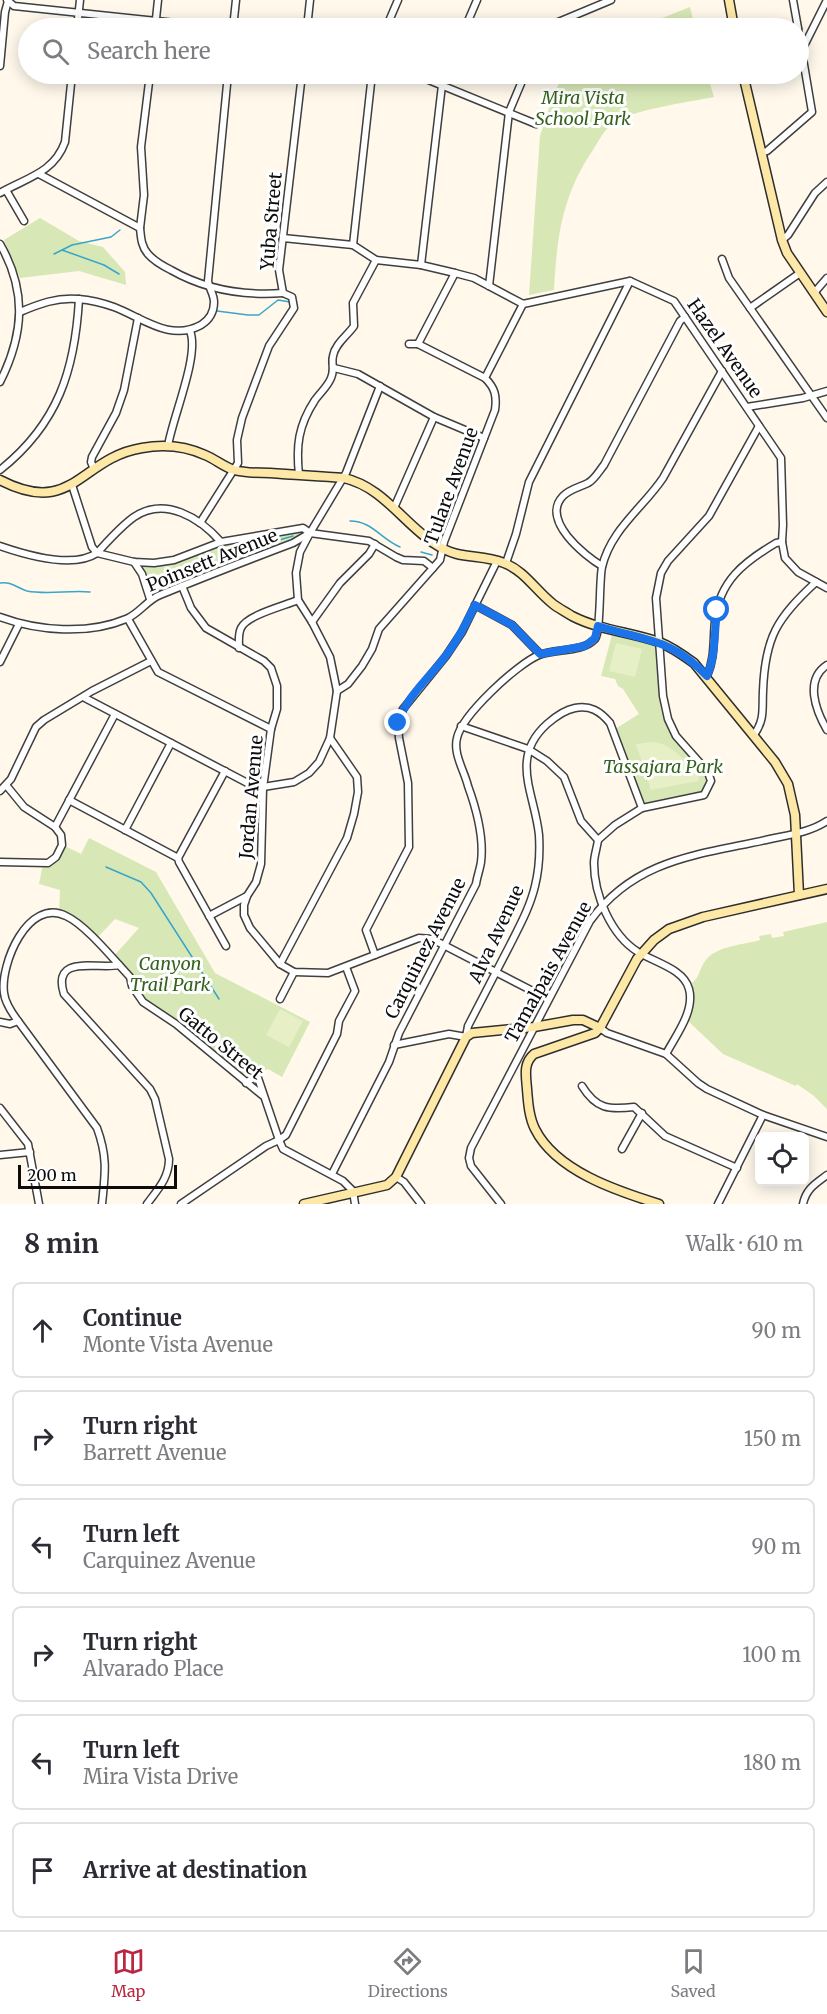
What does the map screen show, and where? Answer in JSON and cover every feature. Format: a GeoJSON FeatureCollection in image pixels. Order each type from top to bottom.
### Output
{"type":"FeatureCollection","features":[{"type":"Feature","properties":{"kind":"street"},"geometry":{"type":"LineString","coordinates":[[78,18],[80,0]]}},
{"type":"Feature","properties":{"kind":"street"},"geometry":{"type":"LineString","coordinates":[[156,18],[158,0]]}},
{"type":"Feature","properties":{"kind":"street"},"geometry":{"type":"LineString","coordinates":[[234,18],[236,0]]}},
{"type":"Feature","properties":{"kind":"street"},"geometry":{"type":"LineString","coordinates":[[308,18],[310,0]]}},
{"type":"Feature","properties":{"kind":"street"},"geometry":{"type":"LineString","coordinates":[[390,18],[398,0]]}},
{"type":"Feature","properties":{"kind":"street"},"geometry":{"type":"LineString","coordinates":[[469,18],[477,0]]}},
{"type":"Feature","properties":{"kind":"street"},"geometry":{"type":"LineString","coordinates":[[568,18],[611,0]]}},
{"type":"Feature","properties":{"kind":"street"},"geometry":{"type":"LineString","coordinates":[[729,0],[732,18]]}},
{"type":"Feature","properties":{"kind":"street"},"geometry":{"type":"LineString","coordinates":[[793,0],[796,18]]}},
{"type":"Feature","properties":{"kind":"street"},"geometry":{"type":"LineString","coordinates":[[809,36],[827,0]]}},
{"type":"Feature","properties":{"kind":"street"},"geometry":{"type":"LineString","coordinates":[[0,66],[8,1],[14,6],[111,18]]}},
{"type":"Feature","properties":{"kind":"street"},"geometry":{"type":"LineString","coordinates":[[24,221],[3,192],[39,174],[56,161],[65,142],[71,84]]}},
{"type":"Feature","properties":{"kind":"street"},"geometry":{"type":"LineString","coordinates":[[149,84],[141,147],[144,195],[140,228],[141,242],[147,254],[157,263],[209,288],[242,293],[283,293]]}},
{"type":"Feature","properties":{"kind":"street"},"geometry":{"type":"LineString","coordinates":[[20,312],[62,298],[79,299],[117,308],[177,332],[190,331],[205,323],[212,314],[214,305],[213,293],[208,281],[227,84]]}},
{"type":"Feature","properties":{"kind":"street","name":"Yuba Street"},"geometry":{"type":"LineString","coordinates":[[200,523],[238,463],[238,432],[258,373],[269,346],[294,308],[292,297],[283,293],[279,270],[301,84]]}},
{"type":"Feature","properties":{"kind":"street"},"geometry":{"type":"LineString","coordinates":[[353,245],[371,84]]}},
{"type":"Feature","properties":{"kind":"street"},"geometry":{"type":"LineString","coordinates":[[489,286],[509,112],[521,84]]}},
{"type":"Feature","properties":{"kind":"street"},"geometry":{"type":"LineString","coordinates":[[745,84],[782,240],[787,253],[827,312]]}},
{"type":"Feature","properties":{"kind":"street"},"geometry":{"type":"LineString","coordinates":[[761,153],[811,114],[812,108],[806,84]]}},
{"type":"Feature","properties":{"kind":"street"},"geometry":{"type":"LineString","coordinates":[[422,265],[442,85],[536,124]]}},
{"type":"Feature","properties":{"kind":"street"},"geometry":{"type":"LineString","coordinates":[[39,174],[140,228]]}},
{"type":"Feature","properties":{"kind":"street"},"geometry":{"type":"LineString","coordinates":[[782,240],[788,235],[815,193],[827,182]]}},
{"type":"Feature","properties":{"kind":"street"},"geometry":{"type":"LineString","coordinates":[[284,238],[353,245],[376,260],[422,265],[474,278],[523,304],[630,281]]}},
{"type":"Feature","properties":{"kind":"street"},"geometry":{"type":"LineString","coordinates":[[0,244],[18,286],[20,312],[11,360],[0,382]]}},
{"type":"Feature","properties":{"kind":"street"},"geometry":{"type":"LineString","coordinates":[[722,259],[729,278],[827,418]]}},
{"type":"Feature","properties":{"kind":"street"},"geometry":{"type":"LineString","coordinates":[[299,475],[297,448],[301,428],[314,402],[330,380],[334,368],[332,358],[336,346],[354,326],[353,303],[376,260]]}},
{"type":"Feature","properties":{"kind":"street"},"geometry":{"type":"LineString","coordinates":[[417,344],[455,273]]}},
{"type":"Feature","properties":{"kind":"street"},"geometry":{"type":"LineString","coordinates":[[750,308],[800,273]]}},
{"type":"Feature","properties":{"kind":"street"},"geometry":{"type":"LineString","coordinates":[[814,293],[827,278]]}},
{"type":"Feature","properties":{"kind":"street"},"geometry":{"type":"LineString","coordinates":[[375,955],[366,930],[409,848],[408,783],[398,723],[403,709],[446,656],[502,562],[516,534],[529,482],[630,281]]}},
{"type":"Feature","properties":{"kind":"street","name":"Hazel Avenue"},"geometry":{"type":"LineString","coordinates":[[630,281],[674,301],[781,458],[782,542]]}},
{"type":"Feature","properties":{"kind":"street"},"geometry":{"type":"LineString","coordinates":[[0,470],[25,446],[46,420],[59,398],[71,366],[77,333],[79,299]]}},
{"type":"Feature","properties":{"kind":"street"},"geometry":{"type":"LineString","coordinates":[[409,344],[417,344],[485,378],[523,304]]}},
{"type":"Feature","properties":{"kind":"street"},"geometry":{"type":"LineString","coordinates":[[602,567],[588,557],[562,530],[557,513],[558,506],[561,498],[569,491],[591,481],[604,465],[680,321],[685,316]]}},
{"type":"Feature","properties":{"kind":"street"},"geometry":{"type":"LineString","coordinates":[[94,469],[91,462],[92,457],[116,413],[124,390],[138,318]]}},
{"type":"Feature","properties":{"kind":"street"},"geometry":{"type":"LineString","coordinates":[[168,446],[187,376],[193,338],[190,331]]}},
{"type":"Feature","properties":{"kind":"street"},"geometry":{"type":"LineString","coordinates":[[334,368],[358,374],[434,417],[484,438]]}},
{"type":"Feature","properties":{"kind":"street"},"geometry":{"type":"LineString","coordinates":[[598,840],[581,821],[564,777],[548,760],[528,749],[461,726],[496,685],[516,667],[540,654],[585,646],[595,638],[598,626],[602,567],[610,545],[622,525],[663,478],[722,371]]}},
{"type":"Feature","properties":{"kind":"street","name":"Tulare Avenue"},"geometry":{"type":"LineString","coordinates":[[337,691],[348,684],[362,666],[372,649],[379,629],[440,560],[495,410],[497,397],[494,387],[485,378]]}},
{"type":"Feature","properties":{"kind":"street"},"geometry":{"type":"LineString","coordinates":[[85,698],[257,788],[294,782],[309,773],[319,762],[330,738],[337,691],[330,657],[298,600],[296,573],[300,552],[344,478],[380,386]]}},
{"type":"Feature","properties":{"kind":"street"},"geometry":{"type":"LineString","coordinates":[[747,406],[812,396],[827,391]]}},
{"type":"Feature","properties":{"kind":"street"},"geometry":{"type":"LineString","coordinates":[[394,508],[434,417]]}},
{"type":"Feature","properties":{"kind":"street"},"geometry":{"type":"LineString","coordinates":[[666,1054],[687,1013],[690,1000],[689,989],[678,973],[642,953],[621,937],[603,904],[596,885],[594,862],[598,840],[615,825],[642,808],[704,795],[711,781],[708,772],[676,736],[668,719],[663,696],[656,598],[662,573],[668,561],[709,516],[753,433],[759,426]]}},
{"type":"Feature","properties":{"kind":"street"},"geometry":{"type":"LineString","coordinates":[[0,480],[28,492],[43,493],[60,490],[127,452],[154,446],[168,446],[195,451],[234,470],[344,478],[370,488],[418,532],[443,549],[460,556],[502,562],[520,572],[552,603],[573,616],[598,626],[659,642],[678,651],[694,663],[707,676],[782,771],[788,784],[795,816],[799,895]]}},
{"type":"Feature","properties":{"kind":"street"},"geometry":{"type":"LineString","coordinates":[[72,484],[92,548],[97,553],[134,562],[154,563],[174,560],[221,542],[303,528],[310,533],[369,540],[396,557],[403,560],[424,561],[433,568]]}},
{"type":"Feature","properties":{"kind":"street"},"geometry":{"type":"LineString","coordinates":[[0,546],[42,558],[87,559],[97,553],[135,516],[150,509],[167,508],[184,513],[200,523],[221,542]]}},
{"type":"Feature","properties":{"kind":"street","name":"Poinsett Avenue"},"geometry":{"type":"LineString","coordinates":[[0,617],[20,624],[70,629],[98,626],[128,618],[150,599],[293,543],[310,533]]}},
{"type":"Feature","properties":{"kind":"street"},"geometry":{"type":"LineString","coordinates":[[707,676],[713,658],[719,598],[741,566],[776,543],[782,542],[785,558],[790,566],[827,588]]}},
{"type":"Feature","properties":{"kind":"street"},"geometry":{"type":"LineString","coordinates":[[312,622],[340,583],[369,554],[375,544]]}},
{"type":"Feature","properties":{"kind":"street"},"geometry":{"type":"LineString","coordinates":[[134,562],[142,574],[150,599]]}},
{"type":"Feature","properties":{"kind":"street"},"geometry":{"type":"LineString","coordinates":[[754,735],[762,720],[765,658],[771,639],[795,601],[816,582]]}},
{"type":"Feature","properties":{"kind":"street","name":"Jordan Avenue"},"geometry":{"type":"LineString","coordinates":[[182,586],[191,608],[206,628],[256,656],[271,668],[277,686],[277,709],[271,729],[263,788],[261,864],[256,882],[247,896],[244,915],[250,928],[280,964],[294,972],[328,973],[419,938],[432,939],[548,999]]}},
{"type":"Feature","properties":{"kind":"street"},"geometry":{"type":"LineString","coordinates":[[239,648],[242,626],[249,619],[298,600]]}},
{"type":"Feature","properties":{"kind":"street"},"geometry":{"type":"LineString","coordinates":[[475,605],[512,625],[540,654]]}},
{"type":"Feature","properties":{"kind":"street"},"geometry":{"type":"LineString","coordinates":[[128,618],[158,672],[271,729]]}},
{"type":"Feature","properties":{"kind":"street"},"geometry":{"type":"LineString","coordinates":[[0,662],[20,624]]}},
{"type":"Feature","properties":{"kind":"street"},"geometry":{"type":"LineString","coordinates":[[0,791],[6,785],[36,727],[59,710],[151,661]]}},
{"type":"Feature","properties":{"kind":"street"},"geometry":{"type":"LineString","coordinates":[[827,665],[818,675],[813,691],[818,716],[827,730]]}},
{"type":"Feature","properties":{"kind":"street"},"geometry":{"type":"LineString","coordinates":[[528,749],[539,731],[554,717],[569,709],[593,708],[603,714],[610,723],[642,808]]}},
{"type":"Feature","properties":{"kind":"street"},"geometry":{"type":"LineString","coordinates":[[56,827],[115,714]]}},
{"type":"Feature","properties":{"kind":"street","name":"Carquinez Avenue"},"geometry":{"type":"LineString","coordinates":[[332,1174],[389,1062],[394,1045],[476,884],[481,861],[478,826],[469,786],[456,750],[461,726]]}},
{"type":"Feature","properties":{"kind":"street"},"geometry":{"type":"LineString","coordinates":[[280,964],[347,838],[354,814],[358,792],[357,777],[330,738]]}},
{"type":"Feature","properties":{"kind":"street"},"geometry":{"type":"LineString","coordinates":[[125,830],[171,743]]}},
{"type":"Feature","properties":{"kind":"street","name":"Alva Avenue"},"geometry":{"type":"LineString","coordinates":[[466,1037],[468,1026],[529,907],[539,862],[539,834],[526,768],[528,749]]}},
{"type":"Feature","properties":{"kind":"street"},"geometry":{"type":"LineString","coordinates":[[178,858],[225,771]]}},
{"type":"Feature","properties":{"kind":"street"},"geometry":{"type":"LineString","coordinates":[[0,862],[48,863],[56,857],[62,845],[61,835],[56,827],[24,807],[6,785]]}},
{"type":"Feature","properties":{"kind":"street"},"geometry":{"type":"LineString","coordinates":[[69,800],[178,858],[226,946]]}},
{"type":"Feature","properties":{"kind":"street","name":"Tamalpais Avenue"},"geometry":{"type":"LineString","coordinates":[[501,1204],[471,1166],[469,1158],[471,1148],[590,921],[603,904],[633,879],[672,861],[796,833],[827,821]]}},
{"type":"Feature","properties":{"kind":"street"},"geometry":{"type":"LineString","coordinates":[[659,1204],[622,1193],[572,1167],[544,1144],[531,1119],[525,1069],[530,1057],[538,1052],[595,1033],[600,1028],[633,965],[654,940],[669,929],[688,921],[827,889]]}},
{"type":"Feature","properties":{"kind":"street"},"geometry":{"type":"LineString","coordinates":[[209,916],[247,896]]}},
{"type":"Feature","properties":{"kind":"street","name":"Gatto Street"},"geometry":{"type":"LineString","coordinates":[[102,1204],[106,1162],[104,1146],[97,1128],[18,1021],[4,995],[3,982],[20,933],[34,918],[49,913],[65,915],[80,926],[130,977],[132,986],[143,1002],[176,1024],[262,1095]]}},
{"type":"Feature","properties":{"kind":"street"},"geometry":{"type":"LineString","coordinates":[[119,965],[78,965],[70,968],[64,975],[62,986],[64,994],[144,1080],[155,1099],[169,1159],[169,1169],[165,1180],[147,1204]]}},
{"type":"Feature","properties":{"kind":"street"},"geometry":{"type":"LineString","coordinates":[[181,1204],[286,1135],[337,1034],[339,1021],[355,990],[346,967]]}},
{"type":"Feature","properties":{"kind":"street"},"geometry":{"type":"LineString","coordinates":[[280,999],[294,972]]}},
{"type":"Feature","properties":{"kind":"street"},"geometry":{"type":"LineString","coordinates":[[394,1045],[449,1034],[466,1037],[478,1031],[534,1027],[583,1020],[607,1033],[666,1054],[707,1089],[763,1115],[827,1137]]}},
{"type":"Feature","properties":{"kind":"street"},"geometry":{"type":"LineString","coordinates":[[0,1022],[10,1024],[18,1021]]}},
{"type":"Feature","properties":{"kind":"street"},"geometry":{"type":"LineString","coordinates":[[304,1204],[387,1185],[396,1177],[466,1037]]}},
{"type":"Feature","properties":{"kind":"street"},"geometry":{"type":"LineString","coordinates":[[246,1083],[257,1075],[262,1095],[271,1112],[284,1149],[342,1181],[353,1191],[355,1204]]}},
{"type":"Feature","properties":{"kind":"street"},"geometry":{"type":"LineString","coordinates":[[582,1086],[599,1105],[614,1109],[634,1107],[665,1136],[737,1168]]}},
{"type":"Feature","properties":{"kind":"street"},"geometry":{"type":"LineString","coordinates":[[0,1107],[28,1144],[39,1204]]}},
{"type":"Feature","properties":{"kind":"street"},"geometry":{"type":"LineString","coordinates":[[622,1149],[642,1113]]}},
{"type":"Feature","properties":{"kind":"street"},"geometry":{"type":"LineString","coordinates":[[718,1204],[763,1115]]}},
{"type":"Feature","properties":{"kind":"street"},"geometry":{"type":"LineString","coordinates":[[0,1155],[30,1152]]}},
{"type":"Feature","properties":{"kind":"street"},"geometry":{"type":"LineString","coordinates":[[803,1204],[810,1187],[827,1175]]}},
{"type":"Feature","properties":{"kind":"street"},"geometry":{"type":"LineString","coordinates":[[396,1177],[404,1182],[421,1204]]}},
{"type":"Feature","properties":{"kind":"green space"},"geometry":{"type":"Polygon","coordinates":[[[690,7],[693,18],[662,18],[690,7]]]}},
{"type":"Feature","properties":{"kind":"green space","name":"Mira Vista School Park"},"geometry":{"type":"Polygon","coordinates":[[[559,84],[710,84],[714,97],[632,115],[609,127],[601,136],[574,183],[568,200],[559,234],[554,290],[529,295],[540,136],[559,84]]]}},
{"type":"Feature","properties":{"kind":"green space"},"geometry":{"type":"Polygon","coordinates":[[[40,218],[79,241],[103,247],[125,272],[126,285],[79,271],[20,278],[4,240],[40,218]]]}},
{"type":"Feature","properties":{"kind":"green space"},"geometry":{"type":"Polygon","coordinates":[[[299,532],[301,536],[160,591],[152,590],[142,571],[144,565],[176,561],[225,544],[299,532]]]}},
{"type":"Feature","properties":{"kind":"green space","name":"Tassajara Park"},"geometry":{"type":"Polygon","coordinates":[[[612,635],[656,646],[661,710],[667,724],[709,777],[707,790],[699,794],[643,804],[615,729],[639,714],[615,679],[601,676],[612,635]]]}},
{"type":"Feature","properties":{"kind":"green space"},"geometry":{"type":"Polygon","coordinates":[[[616,643],[642,649],[635,677],[609,671],[616,643]]]}},
{"type":"Feature","properties":{"kind":"green space"},"geometry":{"type":"Polygon","coordinates":[[[653,742],[667,746],[679,755],[699,777],[698,781],[651,790],[636,744],[653,742]]]}},
{"type":"Feature","properties":{"kind":"green space","name":"Canyon Trail Park"},"geometry":{"type":"Polygon","coordinates":[[[89,838],[156,872],[215,973],[310,1022],[282,1077],[268,1069],[260,1072],[257,1063],[248,1065],[253,1078],[246,1083],[179,1027],[143,1002],[130,977],[112,958],[139,928],[115,919],[95,940],[59,914],[60,890],[39,884],[43,864],[48,863],[63,845],[81,854],[89,838]]]}},
{"type":"Feature","properties":{"kind":"green space"},"geometry":{"type":"Polygon","coordinates":[[[827,922],[827,1109],[797,1084],[796,1086],[723,1054],[687,1020],[693,993],[691,984],[710,955],[723,949],[760,940],[759,936],[771,934],[772,938],[784,936],[783,932],[827,922]]]}},
{"type":"Feature","properties":{"kind":"green space"},"geometry":{"type":"Polygon","coordinates":[[[280,1009],[303,1021],[289,1047],[266,1035],[280,1009]]]}},
{"type":"Feature","properties":{"kind":"waterway"},"geometry":{"type":"LineString","coordinates":[[54,254],[72,245],[111,237],[120,230]]}},
{"type":"Feature","properties":{"kind":"waterway"},"geometry":{"type":"LineString","coordinates":[[62,250],[104,265],[119,274]]}},
{"type":"Feature","properties":{"kind":"waterway"},"geometry":{"type":"LineString","coordinates":[[217,311],[259,315],[278,300],[290,302]]}},
{"type":"Feature","properties":{"kind":"waterway"},"geometry":{"type":"LineString","coordinates":[[350,521],[370,527],[400,547]]}},
{"type":"Feature","properties":{"kind":"waterway"},"geometry":{"type":"LineString","coordinates":[[237,552],[293,536]]}},
{"type":"Feature","properties":{"kind":"waterway"},"geometry":{"type":"LineString","coordinates":[[421,552],[432,555]]}},
{"type":"Feature","properties":{"kind":"waterway"},"geometry":{"type":"LineString","coordinates":[[0,583],[35,592],[90,592]]}},
{"type":"Feature","properties":{"kind":"waterway"},"geometry":{"type":"LineString","coordinates":[[106,867],[141,882],[151,893],[219,999]]}},
{"type":"Feature","properties":{"kind":"route"},"geometry":{"type":"LineString","coordinates":[[398,723],[403,709],[446,656],[462,632],[475,605],[512,625],[540,654],[585,646],[598,634],[598,626],[659,642],[678,651],[707,676],[714,651],[717,610]]}}]}
